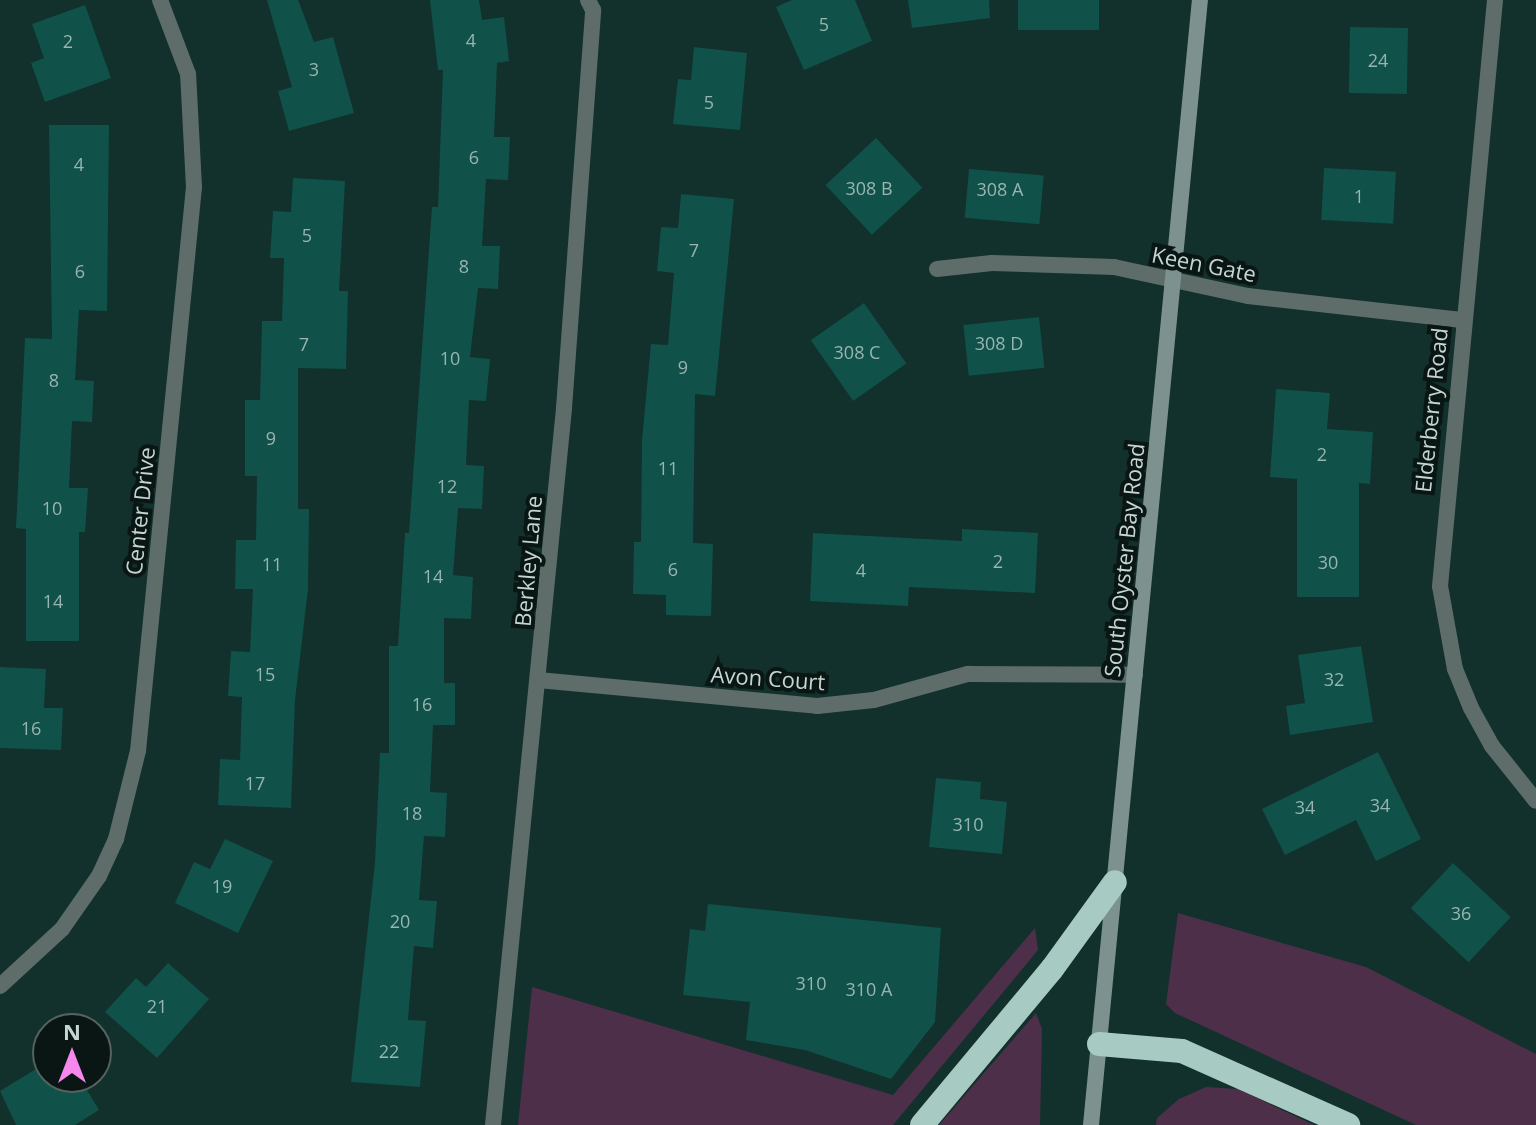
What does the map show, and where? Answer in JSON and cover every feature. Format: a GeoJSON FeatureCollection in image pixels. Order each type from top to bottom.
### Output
{"type":"FeatureCollection","features":[{"type":"Feature","properties":{"kind":"highway"},"geometry":{"type":"LineString","coordinates":[[922,1125],[1052,969],[1115,882]]}},
{"type":"Feature","properties":{"kind":"highway"},"geometry":{"type":"LineString","coordinates":[[1099,1044],[1182,1051],[1348,1125]]}},
{"type":"Feature","properties":{"kind":"main road","name":"South Oyster Bay Road"},"geometry":{"type":"LineString","coordinates":[[1091,1125],[1200,0]]}},
{"type":"Feature","properties":{"kind":"street","name":"Center Drive"},"geometry":{"type":"LineString","coordinates":[[0,986],[62,929],[99,876],[116,839],[138,751],[194,187],[188,74],[160,0]]}},
{"type":"Feature","properties":{"kind":"street"},"geometry":{"type":"LineString","coordinates":[[590,5],[609,0]]}},
{"type":"Feature","properties":{"kind":"street","name":"Elderberry Road"},"geometry":{"type":"LineString","coordinates":[[1495,0],[1462,320],[1440,586],[1455,669],[1471,708],[1492,746],[1536,801]]}},
{"type":"Feature","properties":{"kind":"street","name":"Berkley Lane"},"geometry":{"type":"LineString","coordinates":[[493,1125],[538,680],[590,5]]}},
{"type":"Feature","properties":{"kind":"street","name":"Keen Gate"},"geometry":{"type":"LineString","coordinates":[[937,269],[1059,264],[1114,267],[1248,296],[1462,320]]}},
{"type":"Feature","properties":{"kind":"street","name":"Avon Court"},"geometry":{"type":"LineString","coordinates":[[538,680],[817,706],[874,700],[968,674],[1135,675]]}},
{"type":"Feature","properties":{"kind":"shaded area"},"geometry":{"type":"Polygon","coordinates":[[[1178,913],[1366,967],[1536,1054],[1536,1125],[1416,1125],[1175,1013],[1166,1004],[1178,913]]]}},
{"type":"Feature","properties":{"kind":"shaded area"},"geometry":{"type":"Polygon","coordinates":[[[1035,928],[1038,950],[893,1125],[518,1125],[532,987],[893,1095],[1035,928]]]}},
{"type":"Feature","properties":{"kind":"shaded area"},"geometry":{"type":"Polygon","coordinates":[[[1036,1013],[1042,1029],[1040,1125],[939,1125],[1036,1013]]]}},
{"type":"Feature","properties":{"kind":"shaded area"},"geometry":{"type":"Polygon","coordinates":[[[1206,1087],[1238,1089],[1314,1125],[1156,1125],[1157,1118],[1179,1099],[1206,1087]]]}},
{"type":"Feature","properties":{"kind":"building"},"geometry":{"type":"Polygon","coordinates":[[[267,0],[298,0],[314,42],[333,37],[354,113],[289,131],[278,91],[292,87],[267,0]]]}},
{"type":"Feature","properties":{"kind":"building"},"geometry":{"type":"Polygon","coordinates":[[[430,0],[479,0],[482,20],[504,17],[509,61],[497,63],[494,137],[510,137],[508,180],[486,179],[482,246],[500,246],[498,289],[478,288],[470,357],[490,359],[486,401],[469,400],[466,465],[484,466],[482,509],[458,508],[453,575],[473,577],[471,619],[444,618],[444,683],[455,683],[455,725],[433,725],[430,792],[447,793],[445,837],[424,836],[419,900],[437,901],[433,948],[414,946],[408,1020],[426,1021],[420,1087],[351,1082],[375,862],[380,753],[389,753],[389,646],[398,646],[432,207],[438,207],[443,70],[438,70],[430,0]]]}},
{"type":"Feature","properties":{"kind":"building"},"geometry":{"type":"Polygon","coordinates":[[[792,0],[855,0],[872,41],[804,70],[776,7],[792,0]]]}},
{"type":"Feature","properties":{"kind":"building"},"geometry":{"type":"Polygon","coordinates":[[[908,0],[989,0],[990,18],[912,28],[908,0]]]}},
{"type":"Feature","properties":{"kind":"building"},"geometry":{"type":"Polygon","coordinates":[[[1018,0],[1099,0],[1099,30],[1018,30],[1018,0]]]}},
{"type":"Feature","properties":{"kind":"building"},"geometry":{"type":"Polygon","coordinates":[[[85,5],[111,78],[45,102],[31,63],[44,58],[32,24],[85,5]]]}},
{"type":"Feature","properties":{"kind":"building"},"geometry":{"type":"Polygon","coordinates":[[[1350,27],[1408,28],[1407,94],[1349,93],[1350,27]]]}},
{"type":"Feature","properties":{"kind":"building"},"geometry":{"type":"Polygon","coordinates":[[[694,47],[747,53],[740,130],[673,124],[678,79],[691,80],[694,47]]]}},
{"type":"Feature","properties":{"kind":"building"},"geometry":{"type":"Polygon","coordinates":[[[49,125],[109,125],[107,311],[79,310],[75,380],[94,381],[92,422],[72,421],[69,488],[88,488],[85,532],[79,532],[79,641],[26,641],[26,529],[16,528],[25,338],[52,339],[49,125]]]}},
{"type":"Feature","properties":{"kind":"building"},"geometry":{"type":"Polygon","coordinates":[[[876,138],[922,188],[872,235],[826,185],[876,138]]]}},
{"type":"Feature","properties":{"kind":"building"},"geometry":{"type":"Polygon","coordinates":[[[1324,168],[1396,172],[1393,224],[1321,220],[1324,168]]]}},
{"type":"Feature","properties":{"kind":"building"},"geometry":{"type":"Polygon","coordinates":[[[969,169],[1044,176],[1039,224],[965,218],[969,169]]]}},
{"type":"Feature","properties":{"kind":"building"},"geometry":{"type":"Polygon","coordinates":[[[293,178],[345,181],[339,291],[348,291],[346,369],[298,368],[298,509],[309,509],[308,589],[295,700],[291,808],[218,805],[220,759],[240,760],[242,697],[228,696],[231,651],[250,652],[253,589],[235,589],[236,540],[256,540],[257,476],[245,476],[245,400],[260,400],[262,321],[282,321],[284,258],[270,258],[273,211],[291,212],[293,178]]]}},
{"type":"Feature","properties":{"kind":"building"},"geometry":{"type":"Polygon","coordinates":[[[681,194],[734,199],[715,396],[695,394],[693,543],[713,544],[711,616],[666,615],[666,595],[633,594],[634,542],[641,542],[642,440],[651,344],[668,345],[674,273],[657,271],[661,227],[678,228],[681,194]]]}},
{"type":"Feature","properties":{"kind":"building"},"geometry":{"type":"Polygon","coordinates":[[[864,303],[906,364],[853,401],[811,340],[864,303]]]}},
{"type":"Feature","properties":{"kind":"building"},"geometry":{"type":"Polygon","coordinates":[[[1039,317],[1044,368],[969,376],[963,325],[1039,317]]]}},
{"type":"Feature","properties":{"kind":"building"},"geometry":{"type":"Polygon","coordinates":[[[1276,389],[1330,393],[1327,429],[1373,432],[1370,484],[1359,483],[1359,597],[1297,597],[1297,479],[1270,477],[1276,389]]]}},
{"type":"Feature","properties":{"kind":"building"},"geometry":{"type":"Polygon","coordinates":[[[962,529],[1038,533],[1035,593],[909,587],[908,606],[810,601],[813,533],[962,541],[962,529]]]}},
{"type":"Feature","properties":{"kind":"building"},"geometry":{"type":"Polygon","coordinates":[[[1361,646],[1373,722],[1290,735],[1286,706],[1305,703],[1298,655],[1361,646]]]}},
{"type":"Feature","properties":{"kind":"building"},"geometry":{"type":"Polygon","coordinates":[[[0,667],[46,669],[44,708],[63,708],[61,750],[0,748],[0,667]]]}},
{"type":"Feature","properties":{"kind":"building"},"geometry":{"type":"Polygon","coordinates":[[[1378,752],[1421,839],[1376,861],[1356,820],[1285,855],[1262,809],[1378,752]]]}},
{"type":"Feature","properties":{"kind":"building"},"geometry":{"type":"Polygon","coordinates":[[[936,778],[981,782],[980,799],[1007,802],[1002,854],[929,847],[936,778]]]}},
{"type":"Feature","properties":{"kind":"building"},"geometry":{"type":"Polygon","coordinates":[[[225,839],[273,861],[238,933],[175,903],[194,862],[210,869],[225,839]]]}},
{"type":"Feature","properties":{"kind":"building"},"geometry":{"type":"Polygon","coordinates":[[[1453,863],[1511,917],[1468,962],[1411,908],[1453,863]]]}},
{"type":"Feature","properties":{"kind":"building"},"geometry":{"type":"Polygon","coordinates":[[[708,904],[941,928],[935,1022],[891,1079],[805,1050],[746,1040],[750,1002],[683,995],[690,929],[705,931],[708,904]]]}},
{"type":"Feature","properties":{"kind":"building"},"geometry":{"type":"Polygon","coordinates":[[[168,963],[209,999],[157,1058],[112,1018],[112,1013],[105,1012],[136,978],[146,987],[168,963]]]}},
{"type":"Feature","properties":{"kind":"building"},"geometry":{"type":"Polygon","coordinates":[[[32,1071],[32,1093],[89,1093],[99,1110],[75,1125],[16,1125],[0,1091],[32,1071]]]}}]}
